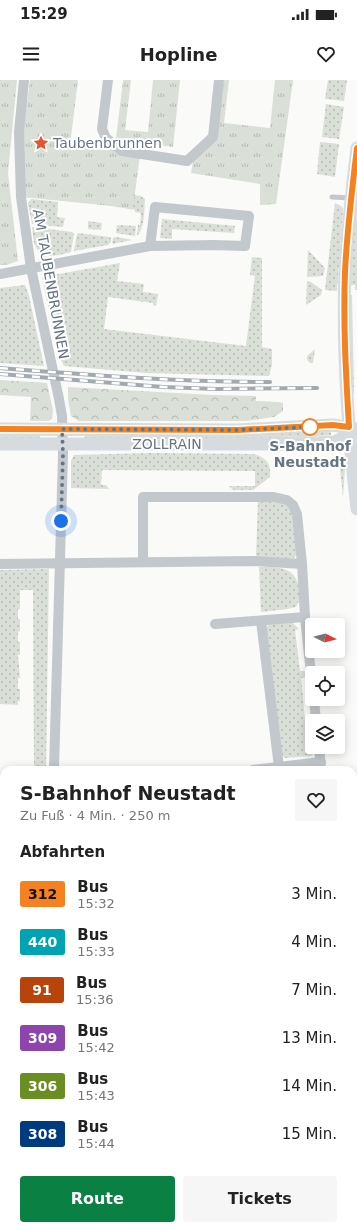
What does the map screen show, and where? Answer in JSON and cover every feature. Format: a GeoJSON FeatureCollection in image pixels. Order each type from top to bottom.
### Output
{"type":"FeatureCollection","features":[{"type":"Feature","properties":{"kind":"main road"},"geometry":{"type":"LineString","coordinates":[[357,148],[346,259],[345,308],[346,369],[353,431],[357,509]]}},
{"type":"Feature","properties":{"kind":"main road","name":"ZOLLRAIN"},"geometry":{"type":"LineString","coordinates":[[0,429],[238,430],[333,425],[353,431]]}},
{"type":"Feature","properties":{"kind":"main road","name":"ZOLLRAIN"},"geometry":{"type":"LineString","coordinates":[[334,442],[353,431]]}},
{"type":"Feature","properties":{"kind":"main road","name":"ZOLLRAIN"},"geometry":{"type":"LineString","coordinates":[[0,444],[262,444],[334,442],[340,444],[354,454]]}},
{"type":"Feature","properties":{"kind":"street","name":"AM TAUBENBRUNNEN"},"geometry":{"type":"LineString","coordinates":[[24,80],[18,132],[21,197],[31,268],[59,399],[62,429],[54,766]]}},
{"type":"Feature","properties":{"kind":"street"},"geometry":{"type":"LineString","coordinates":[[108,80],[102,128],[106,138],[122,151],[187,161],[213,137],[220,80]]}},
{"type":"Feature","properties":{"kind":"street"},"geometry":{"type":"LineString","coordinates":[[0,274],[150,246],[245,246],[249,216],[155,207],[150,246]]}},
{"type":"Feature","properties":{"kind":"street"},"geometry":{"type":"LineString","coordinates":[[143,562],[143,497],[274,497],[287,500],[293,505],[296,514],[302,564],[305,617],[310,666]]}},
{"type":"Feature","properties":{"kind":"street"},"geometry":{"type":"LineString","coordinates":[[0,564],[253,561],[302,564]]}},
{"type":"Feature","properties":{"kind":"street"},"geometry":{"type":"LineString","coordinates":[[215,624],[305,617]]}},
{"type":"Feature","properties":{"kind":"street"},"geometry":{"type":"LineString","coordinates":[[261,621],[280,766]]}},
{"type":"Feature","properties":{"kind":"street"},"geometry":{"type":"LineString","coordinates":[[320,754],[321,766]]}},
{"type":"Feature","properties":{"kind":"lane"},"geometry":{"type":"LineString","coordinates":[[332,197],[351,198]]}},
{"type":"Feature","properties":{"kind":"green space"},"geometry":{"type":"Polygon","coordinates":[[[0,80],[17,80],[8,173],[18,261],[6,265],[0,265],[0,80]]]}},
{"type":"Feature","properties":{"kind":"green space"},"geometry":{"type":"Polygon","coordinates":[[[30,80],[78,80],[70,145],[79,146],[105,137],[140,155],[133,208],[21,197],[23,132],[30,80]]]}},
{"type":"Feature","properties":{"kind":"green space"},"geometry":{"type":"Polygon","coordinates":[[[123,80],[131,80],[125,130],[148,132],[153,80],[180,80],[173,147],[116,139],[123,80]]]}},
{"type":"Feature","properties":{"kind":"green space"},"geometry":{"type":"Polygon","coordinates":[[[224,80],[229,80],[224,123],[270,128],[275,80],[293,80],[276,204],[260,205],[260,184],[191,173],[193,161],[217,137],[224,80]]]}},
{"type":"Feature","properties":{"kind":"green space"},"geometry":{"type":"Polygon","coordinates":[[[328,80],[347,80],[344,101],[325,99],[328,80]]]}},
{"type":"Feature","properties":{"kind":"green space"},"geometry":{"type":"Polygon","coordinates":[[[326,104],[344,107],[339,139],[322,137],[326,104]]]}},
{"type":"Feature","properties":{"kind":"green space"},"geometry":{"type":"Polygon","coordinates":[[[320,142],[339,144],[335,177],[317,174],[320,142]]]}},
{"type":"Feature","properties":{"kind":"green space"},"geometry":{"type":"Polygon","coordinates":[[[127,194],[141,196],[145,199],[143,224],[140,233],[137,236],[141,213],[135,212],[135,210],[71,199],[127,194]]]}},
{"type":"Feature","properties":{"kind":"green space"},"geometry":{"type":"Polygon","coordinates":[[[31,199],[58,202],[57,217],[65,218],[63,227],[32,224],[28,203],[31,199]]]}},
{"type":"Feature","properties":{"kind":"green space"},"geometry":{"type":"Polygon","coordinates":[[[357,199],[357,290],[355,290],[355,285],[350,285],[352,245],[357,199]]]}},
{"type":"Feature","properties":{"kind":"green space"},"geometry":{"type":"Polygon","coordinates":[[[335,203],[343,209],[337,291],[325,290],[335,203]]]}},
{"type":"Feature","properties":{"kind":"green space"},"geometry":{"type":"Polygon","coordinates":[[[162,219],[235,226],[234,233],[172,229],[172,239],[160,238],[162,219]]]}},
{"type":"Feature","properties":{"kind":"green space"},"geometry":{"type":"Polygon","coordinates":[[[88,221],[102,223],[101,230],[88,229],[88,221]]]}},
{"type":"Feature","properties":{"kind":"green space"},"geometry":{"type":"Polygon","coordinates":[[[117,225],[136,226],[135,236],[116,233],[117,225]]]}},
{"type":"Feature","properties":{"kind":"green space"},"geometry":{"type":"Polygon","coordinates":[[[32,227],[72,232],[74,234],[71,252],[41,257],[34,243],[32,227]]]}},
{"type":"Feature","properties":{"kind":"green space"},"geometry":{"type":"Polygon","coordinates":[[[78,233],[109,237],[111,238],[111,242],[108,245],[74,251],[78,233]]]}},
{"type":"Feature","properties":{"kind":"green space"},"geometry":{"type":"Polygon","coordinates":[[[116,237],[133,240],[112,244],[113,238],[116,237]]]}},
{"type":"Feature","properties":{"kind":"green space"},"geometry":{"type":"Polygon","coordinates":[[[308,250],[325,268],[323,276],[307,277],[308,250]]]}},
{"type":"Feature","properties":{"kind":"green space"},"geometry":{"type":"Polygon","coordinates":[[[252,257],[262,258],[262,347],[272,349],[272,365],[269,376],[146,373],[64,366],[58,353],[42,277],[120,263],[117,281],[144,284],[143,292],[158,294],[156,306],[153,305],[153,303],[108,297],[104,329],[246,346],[255,276],[250,275],[252,257]]]}},
{"type":"Feature","properties":{"kind":"green space"},"geometry":{"type":"Polygon","coordinates":[[[307,281],[311,282],[322,290],[321,295],[306,305],[307,281]]]}},
{"type":"Feature","properties":{"kind":"green space"},"geometry":{"type":"Polygon","coordinates":[[[25,285],[29,296],[44,366],[0,363],[0,288],[25,285]]]}},
{"type":"Feature","properties":{"kind":"green space"},"geometry":{"type":"Polygon","coordinates":[[[350,295],[352,295],[354,393],[351,393],[350,295]]]}},
{"type":"Feature","properties":{"kind":"green space"},"geometry":{"type":"Polygon","coordinates":[[[315,349],[313,363],[310,363],[307,360],[307,356],[315,349]]]}},
{"type":"Feature","properties":{"kind":"green space"},"geometry":{"type":"Polygon","coordinates":[[[0,380],[47,383],[53,410],[52,419],[48,421],[30,421],[31,397],[0,395],[0,380]]]}},
{"type":"Feature","properties":{"kind":"green space"},"geometry":{"type":"Polygon","coordinates":[[[68,387],[256,396],[256,401],[283,403],[283,411],[274,417],[247,421],[79,421],[71,416],[68,399],[68,387]]]}},
{"type":"Feature","properties":{"kind":"green space"},"geometry":{"type":"Polygon","coordinates":[[[331,431],[331,435],[288,438],[84,439],[85,435],[331,431]]]}},
{"type":"Feature","properties":{"kind":"green space"},"geometry":{"type":"Polygon","coordinates":[[[0,435],[40,435],[40,440],[0,440],[0,435]]]}},
{"type":"Feature","properties":{"kind":"green space"},"geometry":{"type":"Polygon","coordinates":[[[152,453],[253,454],[267,461],[270,468],[270,477],[253,490],[233,490],[229,486],[255,486],[255,471],[102,470],[101,485],[106,485],[109,489],[71,488],[71,461],[74,455],[152,453]]]}},
{"type":"Feature","properties":{"kind":"green space"},"geometry":{"type":"Polygon","coordinates":[[[339,458],[341,459],[345,469],[343,497],[339,458]]]}},
{"type":"Feature","properties":{"kind":"green space"},"geometry":{"type":"Polygon","coordinates":[[[258,499],[286,503],[293,513],[299,551],[294,558],[256,558],[258,499]]]}},
{"type":"Feature","properties":{"kind":"green space"},"geometry":{"type":"Polygon","coordinates":[[[259,567],[285,569],[294,576],[297,581],[300,594],[296,607],[261,612],[259,567]]]}},
{"type":"Feature","properties":{"kind":"green space"},"geometry":{"type":"Polygon","coordinates":[[[49,569],[46,766],[34,766],[33,590],[20,590],[20,609],[18,609],[18,619],[20,619],[20,631],[18,632],[18,642],[20,642],[20,655],[18,655],[20,678],[18,678],[18,689],[20,689],[20,701],[18,701],[18,705],[0,704],[0,570],[49,569]]]}},
{"type":"Feature","properties":{"kind":"green space"},"geometry":{"type":"Polygon","coordinates":[[[292,622],[299,629],[295,630],[300,671],[305,671],[305,677],[301,678],[305,719],[305,754],[313,754],[311,756],[285,758],[281,755],[265,629],[269,624],[292,622]]]}},
{"type":"Feature","properties":{"kind":"railway"},"geometry":{"type":"LineString","coordinates":[[0,368],[101,376],[236,382],[270,382]]}},
{"type":"Feature","properties":{"kind":"railway"},"geometry":{"type":"LineString","coordinates":[[0,374],[163,387],[216,389],[317,388]]}},
{"type":"Feature","properties":{"kind":"bus line","name":"312"},"geometry":{"type":"LineString","coordinates":[[0,429],[238,430],[333,425],[349,427],[346,369],[345,273],[357,148]]}},
{"type":"Feature","properties":{"kind":"place","name":"Taubenbrunnen"},"geometry":{"type":"Point","coordinates":[41,143]}},
{"type":"Feature","properties":{"kind":"place","name":"S-Bahnhof Neustadt"},"geometry":{"type":"Point","coordinates":[310,427]}},
{"type":"Feature","properties":{"kind":"route"},"geometry":{"type":"LineString","coordinates":[[61,521],[63,454],[62,429],[238,430],[310,427]]}}]}
